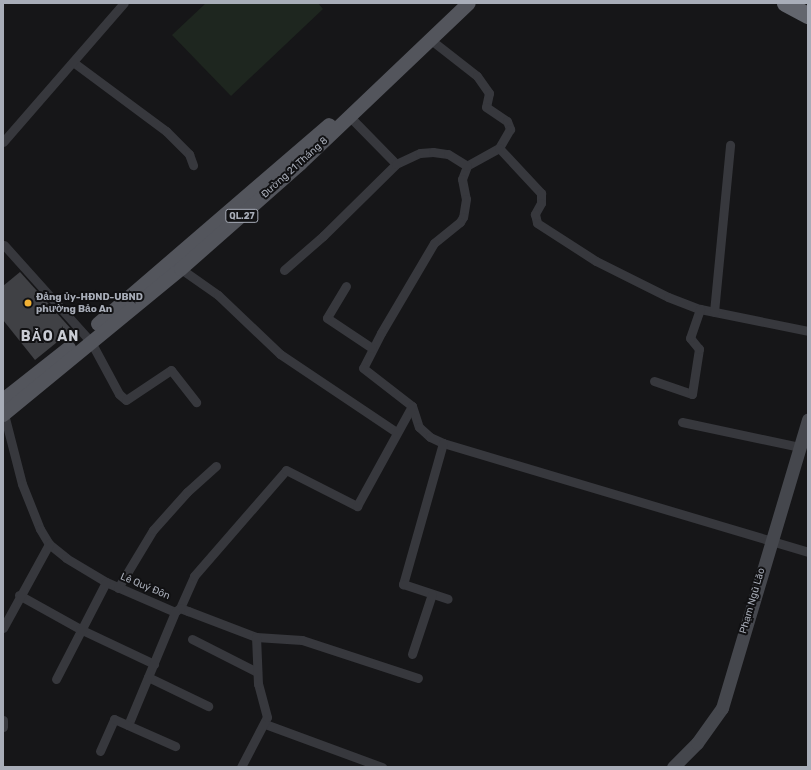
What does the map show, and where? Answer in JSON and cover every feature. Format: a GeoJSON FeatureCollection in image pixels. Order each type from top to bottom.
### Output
{"type":"FeatureCollection","features":[{"type":"Feature","properties":{"kind":"highway"},"geometry":{"type":"LineString","coordinates":[[785,3],[808,15]]}},
{"type":"Feature","properties":{"kind":"main road","name":"Đường 21 Tháng 8"},"geometry":{"type":"LineString","coordinates":[[3,410],[88,338],[378,82],[456,3]]}},
{"type":"Feature","properties":{"kind":"main road","name":"Đường 21 Tháng 8"},"geometry":{"type":"LineString","coordinates":[[88,338],[181,269],[351,118],[468,3]]}},
{"type":"Feature","properties":{"kind":"street"},"geometry":{"type":"LineString","coordinates":[[3,142],[124,3]]}},
{"type":"Feature","properties":{"kind":"street"},"geometry":{"type":"LineString","coordinates":[[431,40],[477,76],[489,93],[486,107],[510,125],[508,135],[499,148],[467,166],[462,179],[466,199],[463,217],[460,222],[434,243],[372,348],[363,368],[412,406],[419,426],[430,437],[443,443],[808,552]]}},
{"type":"Feature","properties":{"kind":"street"},"geometry":{"type":"LineString","coordinates":[[73,62],[166,131],[189,154],[193,165]]}},
{"type":"Feature","properties":{"kind":"street"},"geometry":{"type":"LineString","coordinates":[[351,118],[396,164]]}},
{"type":"Feature","properties":{"kind":"street"},"geometry":{"type":"LineString","coordinates":[[714,312],[730,145]]}},
{"type":"Feature","properties":{"kind":"street"},"geometry":{"type":"LineString","coordinates":[[499,148],[541,193],[541,203],[534,219],[541,226],[596,261],[668,297],[700,309],[808,331]]}},
{"type":"Feature","properties":{"kind":"street"},"geometry":{"type":"LineString","coordinates":[[284,270],[323,236],[396,164],[420,153],[433,152],[448,154],[467,166]]}},
{"type":"Feature","properties":{"kind":"street"},"geometry":{"type":"LineString","coordinates":[[4,245],[88,338],[119,394],[126,400],[171,370],[196,402]]}},
{"type":"Feature","properties":{"kind":"street"},"geometry":{"type":"LineString","coordinates":[[181,269],[218,295],[280,354],[396,432]]}},
{"type":"Feature","properties":{"kind":"street"},"geometry":{"type":"LineString","coordinates":[[346,286],[327,318],[372,348]]}},
{"type":"Feature","properties":{"kind":"street"},"geometry":{"type":"LineString","coordinates":[[654,381],[692,394],[699,349],[690,338],[700,309]]}},
{"type":"Feature","properties":{"kind":"street"},"geometry":{"type":"LineString","coordinates":[[128,725],[177,610],[194,576],[286,470],[357,506],[396,432],[412,406]]}},
{"type":"Feature","properties":{"kind":"street","name":"Lê Quý Đôn"},"geometry":{"type":"LineString","coordinates":[[3,410],[22,484],[40,530],[49,544],[66,558],[118,588],[177,610],[256,636],[302,640],[418,678]]}},
{"type":"Feature","properties":{"kind":"street","name":"Phạm Ngũ Lão"},"geometry":{"type":"LineString","coordinates":[[673,767],[696,743],[722,708],[770,541],[808,420]]}},
{"type":"Feature","properties":{"kind":"street"},"geometry":{"type":"LineString","coordinates":[[682,422],[800,447]]}},
{"type":"Feature","properties":{"kind":"street"},"geometry":{"type":"LineString","coordinates":[[443,443],[403,584],[448,599]]}},
{"type":"Feature","properties":{"kind":"street"},"geometry":{"type":"LineString","coordinates":[[118,588],[153,530],[183,497],[216,466]]}},
{"type":"Feature","properties":{"kind":"street"},"geometry":{"type":"LineString","coordinates":[[3,628],[19,595],[49,544]]}},
{"type":"Feature","properties":{"kind":"street"},"geometry":{"type":"LineString","coordinates":[[56,679],[80,629],[106,582]]}},
{"type":"Feature","properties":{"kind":"street"},"geometry":{"type":"LineString","coordinates":[[412,654],[432,594]]}},
{"type":"Feature","properties":{"kind":"street"},"geometry":{"type":"LineString","coordinates":[[19,595],[80,629],[154,664]]}},
{"type":"Feature","properties":{"kind":"street"},"geometry":{"type":"LineString","coordinates":[[241,767],[265,724],[265,704],[257,672],[256,636]]}},
{"type":"Feature","properties":{"kind":"street"},"geometry":{"type":"LineString","coordinates":[[192,639],[257,672]]}},
{"type":"Feature","properties":{"kind":"street"},"geometry":{"type":"LineString","coordinates":[[148,677],[208,706]]}},
{"type":"Feature","properties":{"kind":"street"},"geometry":{"type":"LineString","coordinates":[[100,751],[114,718],[175,746]]}},
{"type":"Feature","properties":{"kind":"street"},"geometry":{"type":"LineString","coordinates":[[3,720],[3,727]]}},
{"type":"Feature","properties":{"kind":"street"},"geometry":{"type":"LineString","coordinates":[[265,724],[382,767]]}},
{"type":"Feature","properties":{"kind":"shaded area"},"geometry":{"type":"Polygon","coordinates":[[[206,3],[318,3],[323,9],[231,96],[172,35],[206,3]]]}},
{"type":"Feature","properties":{"kind":"building","name":"Đảng ủy-HĐND-UBND phường Bảo An"},"geometry":{"type":"Polygon","coordinates":[[[20,272],[72,330],[35,360],[3,320],[3,286],[20,272]]]}},
{"type":"Feature","properties":{"kind":"place","name":"Đảng ủy-HĐND-UBND phường Bảo An"},"geometry":{"type":"Point","coordinates":[28,303]}},
{"type":"Feature","properties":{"kind":"district","name":"BẢO AN"},"geometry":{"type":"Point","coordinates":[50,337]}}]}
